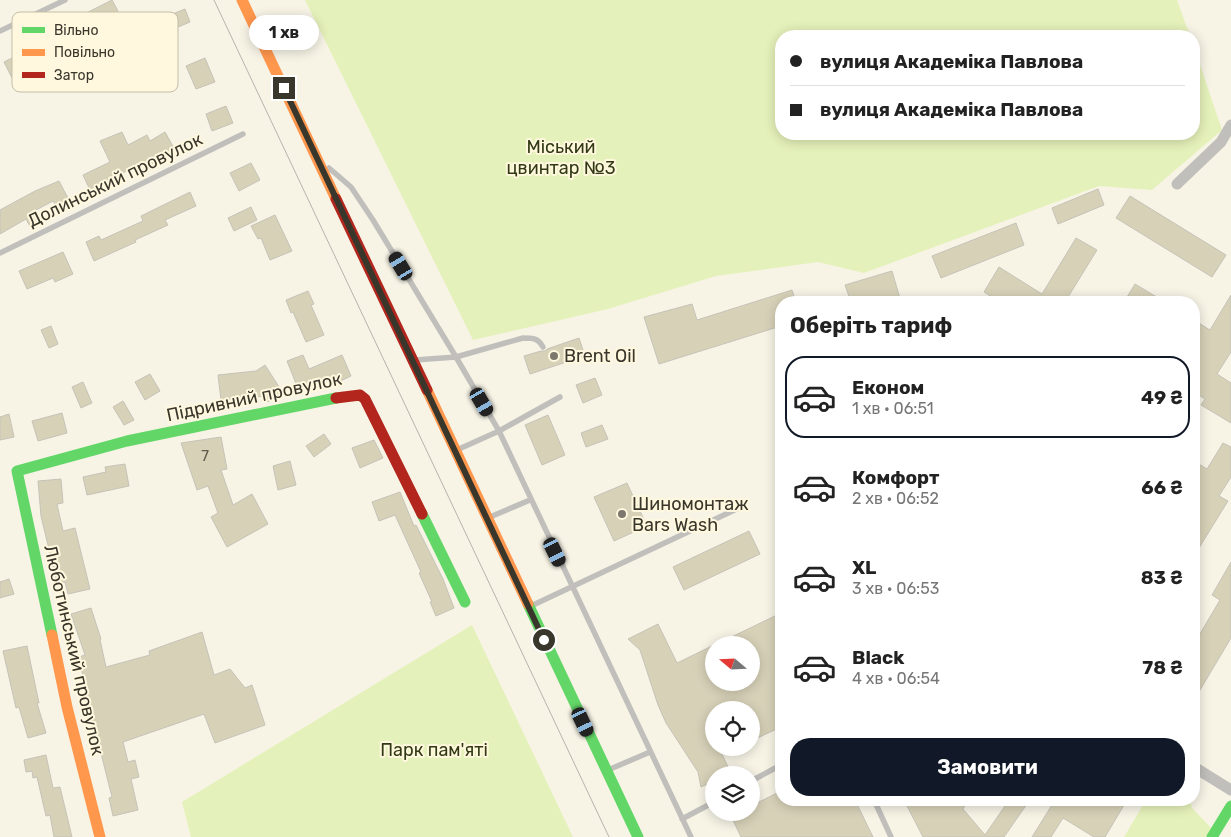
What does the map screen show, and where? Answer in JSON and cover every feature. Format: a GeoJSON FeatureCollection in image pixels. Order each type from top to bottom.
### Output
{"type":"FeatureCollection","features":[{"type":"Feature","properties":{"kind":"street"},"geometry":{"type":"LineString","coordinates":[[242,0],[414,360],[454,451],[638,837]]}},
{"type":"Feature","properties":{"kind":"street"},"geometry":{"type":"LineString","coordinates":[[1177,184],[1221,142],[1231,125]]}},
{"type":"Feature","properties":{"kind":"street","name":"Підривний провулок"},"geometry":{"type":"LineString","coordinates":[[17,471],[127,441],[360,395],[365,399],[465,602]]}},
{"type":"Feature","properties":{"kind":"street","name":"Люботинський провулок"},"geometry":{"type":"LineString","coordinates":[[17,471],[67,707],[100,837]]}},
{"type":"Feature","properties":{"kind":"street"},"geometry":{"type":"LineString","coordinates":[[1200,771],[1231,790]]}},
{"type":"Feature","properties":{"kind":"street"},"geometry":{"type":"LineString","coordinates":[[1212,837],[1231,806]]}},
{"type":"Feature","properties":{"kind":"lane"},"geometry":{"type":"LineString","coordinates":[[40,12],[66,0]]}},
{"type":"Feature","properties":{"kind":"lane"},"geometry":{"type":"LineString","coordinates":[[0,31],[12,25]]}},
{"type":"Feature","properties":{"kind":"lane","name":"Долинський провулок"},"geometry":{"type":"LineString","coordinates":[[0,253],[243,134]]}},
{"type":"Feature","properties":{"kind":"lane"},"geometry":{"type":"LineString","coordinates":[[318,159],[351,187],[373,220],[499,431],[691,837]]}},
{"type":"Feature","properties":{"kind":"lane"},"geometry":{"type":"LineString","coordinates":[[414,360],[456,357],[523,338],[535,338],[543,347]]}},
{"type":"Feature","properties":{"kind":"lane"},"geometry":{"type":"LineString","coordinates":[[454,451],[499,431],[560,397]]}},
{"type":"Feature","properties":{"kind":"lane"},"geometry":{"type":"LineString","coordinates":[[486,518],[530,500]]}},
{"type":"Feature","properties":{"kind":"lane"},"geometry":{"type":"LineString","coordinates":[[529,607],[743,506]]}},
{"type":"Feature","properties":{"kind":"lane"},"geometry":{"type":"LineString","coordinates":[[606,771],[650,752]]}},
{"type":"Feature","properties":{"kind":"lane"},"geometry":{"type":"LineString","coordinates":[[760,776],[775,768]]}},
{"type":"Feature","properties":{"kind":"lane"},"geometry":{"type":"LineString","coordinates":[[877,806],[891,837]]}},
{"type":"Feature","properties":{"kind":"lane"},"geometry":{"type":"LineString","coordinates":[[682,819],[705,807]]}},
{"type":"Feature","properties":{"kind":"green space","name":"Міський цвинтар №3"},"geometry":{"type":"Polygon","coordinates":[[[305,0],[1177,0],[1188,30],[775,30],[775,140],[1200,140],[1200,65],[1222,130],[1152,190],[1099,186],[864,273],[818,262],[716,276],[608,309],[473,340],[305,0]]]}},
{"type":"Feature","properties":{"kind":"green space","name":"Парк пам'яті"},"geometry":{"type":"Polygon","coordinates":[[[472,625],[573,837],[191,837],[182,802],[472,625]]]}},
{"type":"Feature","properties":{"kind":"green space"},"geometry":{"type":"Polygon","coordinates":[[[1142,806],[1192,806],[1215,832],[1212,837],[1124,837],[1142,806]]]}},
{"type":"Feature","properties":{"kind":"building"},"geometry":{"type":"Polygon","coordinates":[[[112,0],[118,11],[116,12],[88,12],[112,0]]]}},
{"type":"Feature","properties":{"kind":"building"},"geometry":{"type":"Polygon","coordinates":[[[185,9],[190,22],[178,27],[178,12],[185,9]]]}},
{"type":"Feature","properties":{"kind":"building"},"geometry":{"type":"Polygon","coordinates":[[[12,58],[12,78],[4,62],[12,58]]]}},
{"type":"Feature","properties":{"kind":"building"},"geometry":{"type":"Polygon","coordinates":[[[205,58],[215,82],[196,89],[186,66],[205,58]]]}},
{"type":"Feature","properties":{"kind":"building"},"geometry":{"type":"Polygon","coordinates":[[[226,106],[233,123],[212,131],[206,114],[226,106]]]}},
{"type":"Feature","properties":{"kind":"building"},"geometry":{"type":"Polygon","coordinates":[[[122,132],[128,145],[147,135],[150,141],[165,132],[175,150],[149,166],[147,163],[112,177],[90,190],[83,175],[110,162],[100,141],[122,132]]]}},
{"type":"Feature","properties":{"kind":"building"},"geometry":{"type":"Polygon","coordinates":[[[251,163],[260,180],[239,191],[230,173],[251,163]]]}},
{"type":"Feature","properties":{"kind":"building"},"geometry":{"type":"Polygon","coordinates":[[[59,181],[69,200],[56,206],[53,201],[34,211],[40,223],[31,228],[26,219],[0,234],[0,210],[35,191],[59,181]]]}},
{"type":"Feature","properties":{"kind":"building"},"geometry":{"type":"Polygon","coordinates":[[[1098,189],[1104,205],[1058,224],[1052,208],[1098,189]]]}},
{"type":"Feature","properties":{"kind":"building"},"geometry":{"type":"Polygon","coordinates":[[[190,192],[196,206],[165,220],[168,225],[94,261],[86,242],[99,236],[101,240],[143,221],[141,216],[190,192]]]}},
{"type":"Feature","properties":{"kind":"building"},"geometry":{"type":"Polygon","coordinates":[[[1130,196],[1226,255],[1212,277],[1116,218],[1130,196]]]}},
{"type":"Feature","properties":{"kind":"building"},"geometry":{"type":"Polygon","coordinates":[[[251,207],[257,220],[234,231],[228,218],[251,207]]]}},
{"type":"Feature","properties":{"kind":"building"},"geometry":{"type":"Polygon","coordinates":[[[275,215],[292,251],[270,260],[261,238],[258,239],[251,226],[275,215]]]}},
{"type":"Feature","properties":{"kind":"building"},"geometry":{"type":"Polygon","coordinates":[[[1016,223],[1024,245],[941,278],[932,256],[1016,223]]]}},
{"type":"Feature","properties":{"kind":"building"},"geometry":{"type":"Polygon","coordinates":[[[1076,238],[1097,250],[1069,296],[990,296],[984,292],[999,267],[1042,294],[1076,238]]]}},
{"type":"Feature","properties":{"kind":"building"},"geometry":{"type":"Polygon","coordinates":[[[63,252],[73,274],[55,282],[53,278],[27,289],[19,271],[63,252]]]}},
{"type":"Feature","properties":{"kind":"building"},"geometry":{"type":"Polygon","coordinates":[[[892,271],[899,296],[849,296],[845,285],[892,271]]]}},
{"type":"Feature","properties":{"kind":"building"},"geometry":{"type":"Polygon","coordinates":[[[1135,284],[1155,296],[1128,296],[1135,284]]]}},
{"type":"Feature","properties":{"kind":"building"},"geometry":{"type":"Polygon","coordinates":[[[792,290],[794,296],[775,296],[775,328],[659,364],[644,317],[692,304],[697,320],[792,290]]]}},
{"type":"Feature","properties":{"kind":"building"},"geometry":{"type":"Polygon","coordinates":[[[308,291],[314,304],[311,305],[324,335],[306,342],[286,300],[308,291]]]}},
{"type":"Feature","properties":{"kind":"building"},"geometry":{"type":"Polygon","coordinates":[[[1231,295],[1231,352],[1217,374],[1231,383],[1231,423],[1201,405],[1205,399],[1200,396],[1200,324],[1210,330],[1231,295]]]}},
{"type":"Feature","properties":{"kind":"building"},"geometry":{"type":"Polygon","coordinates":[[[51,326],[58,344],[49,348],[41,330],[51,326]]]}},
{"type":"Feature","properties":{"kind":"building"},"geometry":{"type":"Polygon","coordinates":[[[579,338],[585,356],[530,374],[524,356],[545,351],[579,338]]]}},
{"type":"Feature","properties":{"kind":"building"},"geometry":{"type":"Polygon","coordinates":[[[303,355],[309,369],[342,355],[351,376],[332,385],[329,379],[299,391],[287,361],[303,355]]]}},
{"type":"Feature","properties":{"kind":"building"},"geometry":{"type":"Polygon","coordinates":[[[265,365],[283,393],[268,402],[264,396],[221,400],[218,375],[256,371],[265,365]]]}},
{"type":"Feature","properties":{"kind":"building"},"geometry":{"type":"Polygon","coordinates":[[[150,374],[160,391],[145,400],[135,382],[150,374]]]}},
{"type":"Feature","properties":{"kind":"building"},"geometry":{"type":"Polygon","coordinates":[[[595,378],[602,395],[583,403],[576,385],[595,378]]]}},
{"type":"Feature","properties":{"kind":"building"},"geometry":{"type":"Polygon","coordinates":[[[83,382],[92,403],[81,408],[72,387],[83,382]]]}},
{"type":"Feature","properties":{"kind":"building"},"geometry":{"type":"Polygon","coordinates":[[[123,401],[134,420],[124,425],[113,407],[123,401]]]}},
{"type":"Feature","properties":{"kind":"building"},"geometry":{"type":"Polygon","coordinates":[[[62,413],[67,433],[38,441],[32,421],[62,413]]]}},
{"type":"Feature","properties":{"kind":"building"},"geometry":{"type":"Polygon","coordinates":[[[9,414],[14,437],[0,440],[0,417],[9,414]]]}},
{"type":"Feature","properties":{"kind":"building"},"geometry":{"type":"Polygon","coordinates":[[[548,415],[565,455],[542,465],[525,425],[548,415]]]}},
{"type":"Feature","properties":{"kind":"building"},"geometry":{"type":"Polygon","coordinates":[[[602,425],[608,439],[586,447],[581,433],[602,425]]]}},
{"type":"Feature","properties":{"kind":"building"},"geometry":{"type":"Polygon","coordinates":[[[324,434],[331,444],[314,457],[306,446],[324,434]]]}},
{"type":"Feature","properties":{"kind":"building"},"geometry":{"type":"Polygon","coordinates":[[[221,437],[227,469],[221,470],[233,505],[252,494],[268,524],[227,547],[211,517],[218,513],[208,486],[197,490],[181,443],[221,437]]]}},
{"type":"Feature","properties":{"kind":"building"},"geometry":{"type":"Polygon","coordinates":[[[374,440],[383,458],[360,468],[352,448],[374,440]]]}},
{"type":"Feature","properties":{"kind":"building"},"geometry":{"type":"Polygon","coordinates":[[[1223,443],[1231,447],[1231,477],[1219,496],[1228,501],[1200,546],[1200,465],[1207,469],[1223,443]]]}},
{"type":"Feature","properties":{"kind":"building"},"geometry":{"type":"Polygon","coordinates":[[[290,461],[296,485],[278,490],[273,466],[290,461]]]}},
{"type":"Feature","properties":{"kind":"building"},"geometry":{"type":"Polygon","coordinates":[[[125,464],[129,486],[87,495],[83,477],[106,472],[105,467],[125,464]]]}},
{"type":"Feature","properties":{"kind":"building"},"geometry":{"type":"Polygon","coordinates":[[[61,479],[63,503],[57,504],[63,531],[75,528],[90,589],[68,594],[65,582],[57,583],[41,516],[38,481],[61,479]]]}},
{"type":"Feature","properties":{"kind":"building"},"geometry":{"type":"Polygon","coordinates":[[[627,483],[647,526],[614,541],[594,497],[627,483]]]}},
{"type":"Feature","properties":{"kind":"building"},"geometry":{"type":"Polygon","coordinates":[[[400,492],[414,526],[416,525],[443,579],[454,608],[436,616],[419,573],[421,572],[395,515],[379,521],[372,502],[400,492]]]}},
{"type":"Feature","properties":{"kind":"building"},"geometry":{"type":"Polygon","coordinates":[[[749,531],[760,554],[684,590],[673,567],[749,531]]]}},
{"type":"Feature","properties":{"kind":"building"},"geometry":{"type":"Polygon","coordinates":[[[1231,562],[1231,638],[1200,690],[1200,634],[1220,600],[1212,595],[1231,562]]]}},
{"type":"Feature","properties":{"kind":"building"},"geometry":{"type":"Polygon","coordinates":[[[9,579],[14,594],[0,598],[0,582],[9,579]]]}},
{"type":"Feature","properties":{"kind":"building"},"geometry":{"type":"Polygon","coordinates":[[[91,608],[101,639],[106,667],[150,655],[149,651],[202,632],[214,675],[230,669],[245,688],[252,685],[265,725],[215,743],[204,714],[123,742],[128,762],[135,760],[139,777],[131,779],[138,810],[113,816],[109,798],[112,797],[84,686],[79,657],[85,655],[71,614],[91,608]]]}},
{"type":"Feature","properties":{"kind":"building"},"geometry":{"type":"Polygon","coordinates":[[[775,616],[775,730],[760,737],[760,701],[705,701],[705,756],[723,756],[728,766],[705,766],[705,785],[701,787],[698,772],[666,723],[640,650],[628,639],[658,624],[677,663],[705,649],[705,691],[760,691],[760,636],[734,636],[775,616]]]}},
{"type":"Feature","properties":{"kind":"building"},"geometry":{"type":"Polygon","coordinates":[[[27,646],[39,703],[37,703],[46,733],[28,738],[19,707],[16,708],[3,651],[27,646]]]}},
{"type":"Feature","properties":{"kind":"building"},"geometry":{"type":"Polygon","coordinates":[[[46,755],[53,788],[60,787],[72,837],[54,837],[50,815],[46,816],[37,777],[33,778],[32,771],[26,772],[24,760],[46,755]]]}},
{"type":"Feature","properties":{"kind":"building"},"geometry":{"type":"Polygon","coordinates":[[[775,794],[775,806],[858,806],[873,837],[741,837],[733,821],[760,821],[760,802],[775,794]]]}},
{"type":"Feature","properties":{"kind":"building"},"geometry":{"type":"Polygon","coordinates":[[[907,806],[965,806],[963,809],[985,835],[1005,806],[1026,806],[1004,837],[923,837],[907,806]]]}},
{"type":"Feature","properties":{"kind":"building"},"geometry":{"type":"Polygon","coordinates":[[[1051,806],[1123,806],[1105,837],[1094,837],[1063,818],[1051,837],[1032,837],[1051,806]]]}},
{"type":"Feature","properties":{"kind":"tram line"},"geometry":{"type":"LineString","coordinates":[[214,0],[609,837]]}},
{"type":"Feature","properties":{"kind":"traffic: fast"},"geometry":{"type":"LineString","coordinates":[[52,635],[17,471],[127,441],[336,398]]}},
{"type":"Feature","properties":{"kind":"traffic: fast"},"geometry":{"type":"LineString","coordinates":[[422,514],[465,602]]}},
{"type":"Feature","properties":{"kind":"traffic: fast"},"geometry":{"type":"LineString","coordinates":[[528,604],[638,837]]}},
{"type":"Feature","properties":{"kind":"traffic: fast"},"geometry":{"type":"LineString","coordinates":[[1212,837],[1231,806]]}},
{"type":"Feature","properties":{"kind":"traffic: slow"},"geometry":{"type":"LineString","coordinates":[[242,0],[336,199]]}},
{"type":"Feature","properties":{"kind":"traffic: slow"},"geometry":{"type":"LineString","coordinates":[[427,390],[528,604]]}},
{"type":"Feature","properties":{"kind":"traffic: slow"},"geometry":{"type":"LineString","coordinates":[[52,635],[67,707],[100,837]]}},
{"type":"Feature","properties":{"kind":"traffic: jam"},"geometry":{"type":"LineString","coordinates":[[336,199],[427,390]]}},
{"type":"Feature","properties":{"kind":"traffic: jam"},"geometry":{"type":"LineString","coordinates":[[336,398],[360,395],[365,399],[422,514]]}},
{"type":"Feature","properties":{"kind":"place","name":"Brent Oil"},"geometry":{"type":"Point","coordinates":[554,356]}},
{"type":"Feature","properties":{"kind":"place","name":"Шиномонтаж Bars Wash"},"geometry":{"type":"Point","coordinates":[622,514]}},
{"type":"Feature","properties":{"kind":"route"},"geometry":{"type":"LineString","coordinates":[[284,88],[414,360],[430,400],[544,640]]}}]}
